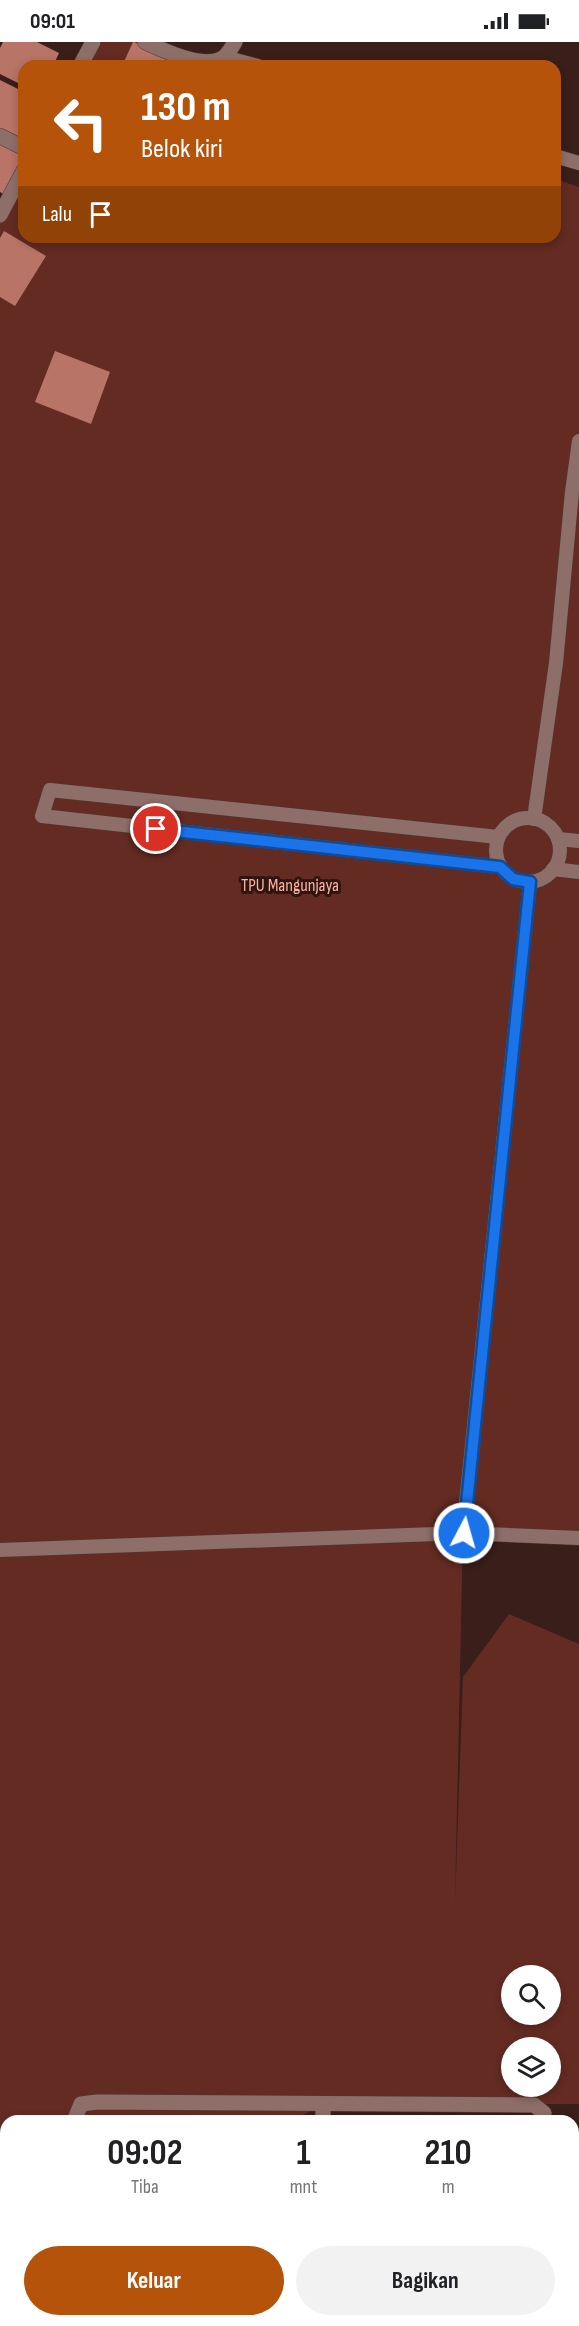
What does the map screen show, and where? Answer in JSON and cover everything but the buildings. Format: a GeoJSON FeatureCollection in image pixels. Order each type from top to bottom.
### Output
{"type":"FeatureCollection","features":[{"type":"Feature","properties":{"kind":"street"},"geometry":{"type":"LineString","coordinates":[[83,60],[93,42]]}},
{"type":"Feature","properties":{"kind":"street"},"geometry":{"type":"LineString","coordinates":[[145,42],[172,54],[194,60]]}},
{"type":"Feature","properties":{"kind":"street"},"geometry":{"type":"LineString","coordinates":[[217,60],[224,57],[236,42]]}},
{"type":"Feature","properties":{"kind":"street"},"geometry":{"type":"LineString","coordinates":[[0,136],[18,145]]}},
{"type":"Feature","properties":{"kind":"street"},"geometry":{"type":"LineString","coordinates":[[0,215],[18,181]]}},
{"type":"Feature","properties":{"kind":"street"},"geometry":{"type":"LineString","coordinates":[[76,2115],[81,2104],[97,2102],[534,2105],[544,2113]]}},
{"type":"Feature","properties":{"kind":"street"},"geometry":{"type":"LineString","coordinates":[[323,2104],[323,2115]]}},
{"type":"Feature","properties":{"kind":"lane"},"geometry":{"type":"LineString","coordinates":[[224,57],[235,60]]}},
{"type":"Feature","properties":{"kind":"lane"},"geometry":{"type":"LineString","coordinates":[[561,158],[579,164]]}},
{"type":"Feature","properties":{"kind":"lane"},"geometry":{"type":"LineString","coordinates":[[534,819],[556,663],[579,441]]}},
{"type":"Feature","properties":{"kind":"lane"},"geometry":{"type":"LineString","coordinates":[[498,837],[50,790],[42,816],[500,867]]}},
{"type":"Feature","properties":{"kind":"lane"},"geometry":{"type":"LineString","coordinates":[[520,819],[534,819],[552,830],[558,839],[560,854],[553,869],[543,878],[530,882],[513,879],[500,867],[495,852],[498,837],[507,825],[520,819]]}},
{"type":"Feature","properties":{"kind":"lane"},"geometry":{"type":"LineString","coordinates":[[558,839],[579,841]]}},
{"type":"Feature","properties":{"kind":"lane"},"geometry":{"type":"LineString","coordinates":[[553,869],[579,872]]}},
{"type":"Feature","properties":{"kind":"lane"},"geometry":{"type":"LineString","coordinates":[[464,1533],[530,882]]}},
{"type":"Feature","properties":{"kind":"lane"},"geometry":{"type":"LineString","coordinates":[[0,1550],[464,1533],[579,1538]]}},
{"type":"Feature","properties":{"kind":"green space"},"geometry":{"type":"Polygon","coordinates":[[[93,42],[145,42],[218,60],[83,60],[93,42]]]}},
{"type":"Feature","properties":{"kind":"green space","name":"TPU Mangunjaya"},"geometry":{"type":"Polygon","coordinates":[[[18,181],[18,243],[561,243],[561,181],[579,187],[579,1538],[463,1533],[455,1902],[463,1677],[509,1614],[579,1644],[579,2104],[323,2104],[304,2115],[0,2115],[0,215],[18,181]]]}},
{"type":"Feature","properties":{"kind":"route"},"geometry":{"type":"LineString","coordinates":[[156,829],[500,867],[513,879],[530,882],[464,1533]]}}]}
